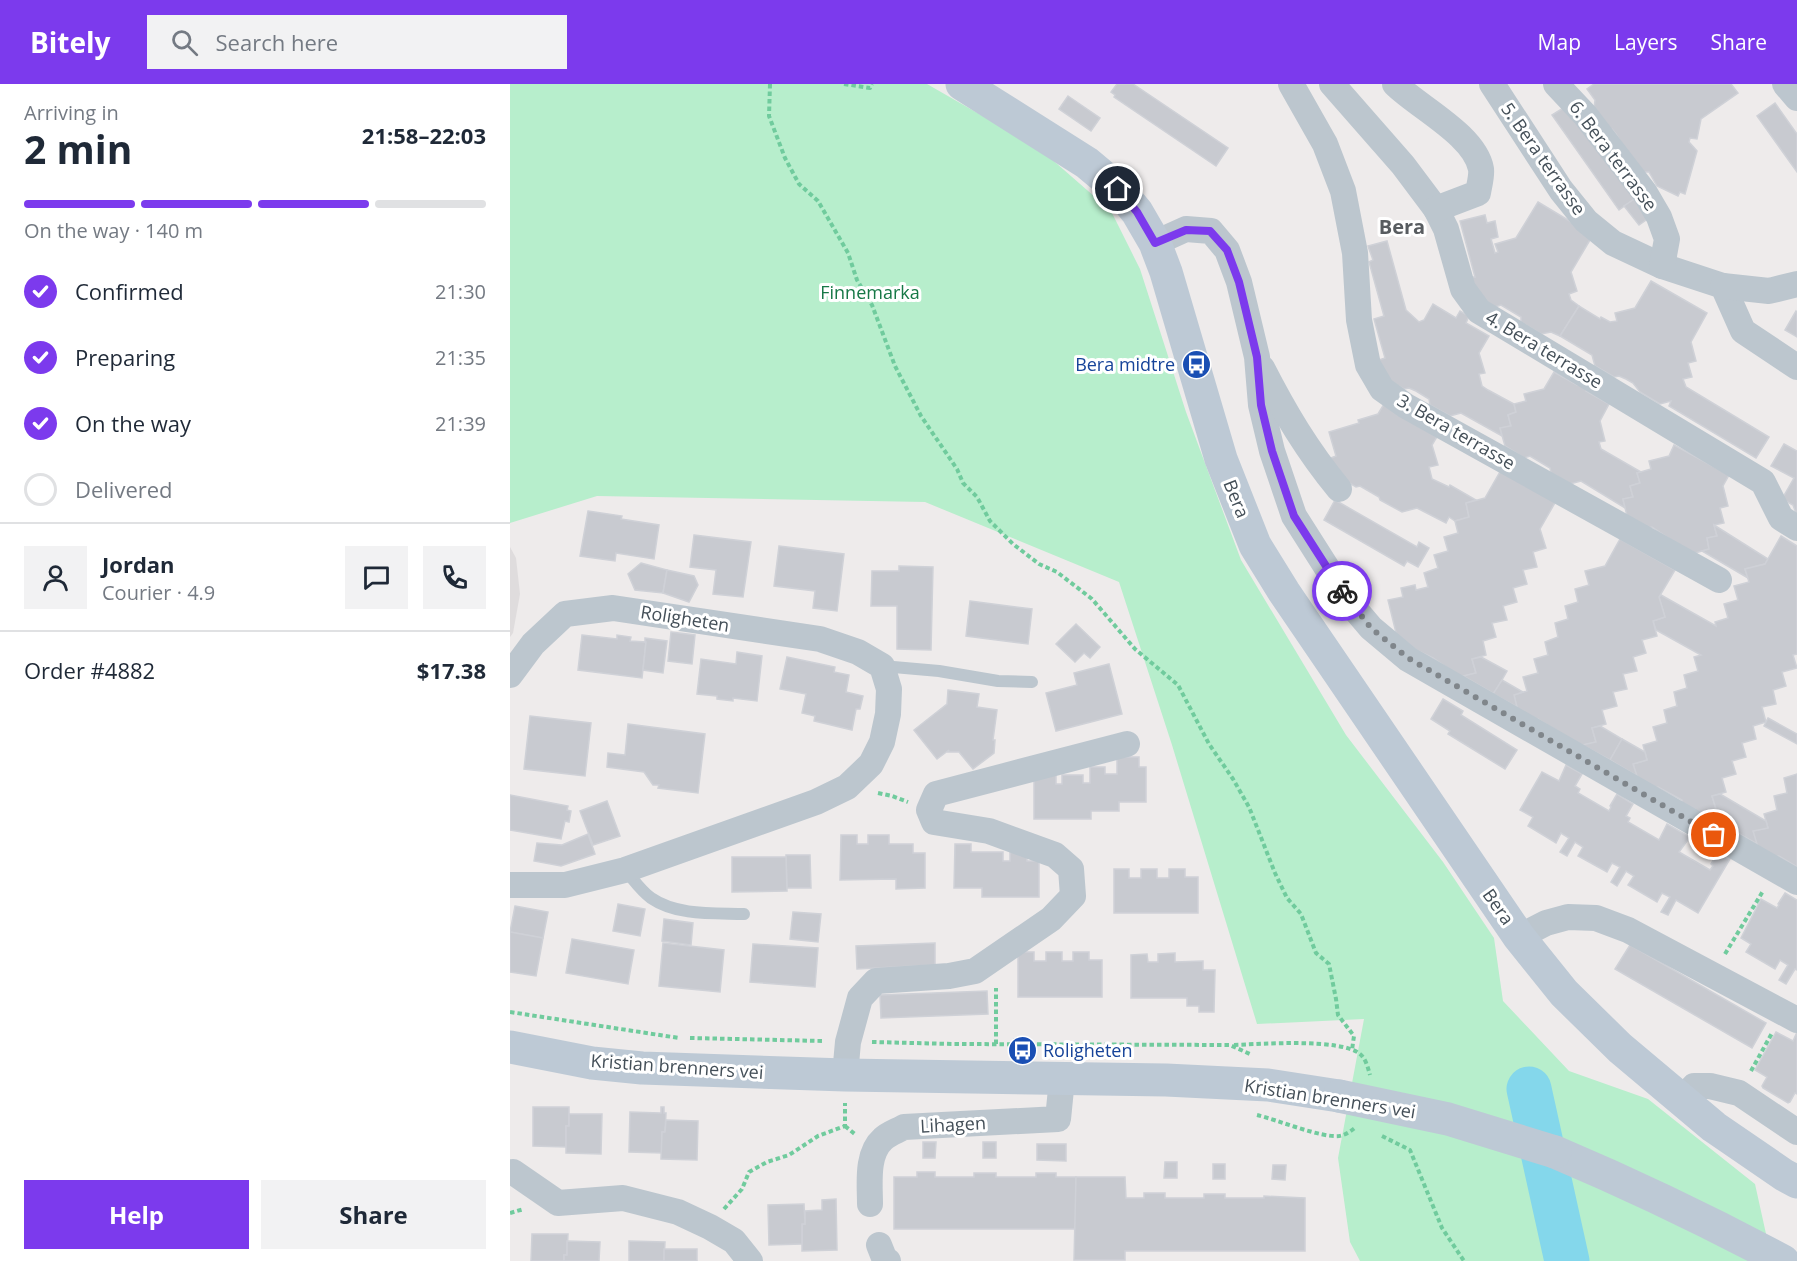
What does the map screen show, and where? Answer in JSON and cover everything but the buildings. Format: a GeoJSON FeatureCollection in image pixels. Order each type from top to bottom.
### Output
{"type":"FeatureCollection","features":[{"type":"Feature","properties":{"kind":"street","name":"Bera"},"geometry":{"type":"LineString","coordinates":[[962,84],[1087,162],[1118,189],[1137,212],[1155,243],[1166,272],[1221,459],[1255,545],[1284,592],[1518,937],[1564,993],[1620,1048],[1714,1127],[1797,1182]]}},
{"type":"Feature","properties":{"kind":"street","name":"3. Bera terrasse"},"geometry":{"type":"LineString","coordinates":[[1291,84],[1325,144],[1343,191],[1355,254],[1359,320],[1368,365],[1382,389],[1406,406],[1719,580]]}},
{"type":"Feature","properties":{"kind":"street","name":"4. Bera terrasse"},"geometry":{"type":"LineString","coordinates":[[1332,84],[1403,165],[1436,209],[1446,229],[1463,289],[1479,311],[1763,483],[1781,518],[1797,528]]}},
{"type":"Feature","properties":{"kind":"street"},"geometry":{"type":"LineString","coordinates":[[1395,84],[1471,147],[1481,170],[1478,193],[1436,209]]}},
{"type":"Feature","properties":{"kind":"street","name":"5. Bera terrasse"},"geometry":{"type":"LineString","coordinates":[[1492,84],[1561,190],[1587,221],[1613,243],[1662,266],[1723,286]]}},
{"type":"Feature","properties":{"kind":"street","name":"6. Bera terrasse"},"geometry":{"type":"LineString","coordinates":[[1556,84],[1591,124],[1645,193],[1659,217],[1667,239],[1662,266]]}},
{"type":"Feature","properties":{"kind":"street"},"geometry":{"type":"LineString","coordinates":[[1785,84],[1797,98]]}},
{"type":"Feature","properties":{"kind":"street"},"geometry":{"type":"LineString","coordinates":[[1155,243],[1186,230],[1210,231],[1227,250],[1239,282],[1257,357],[1261,405],[1272,451],[1294,516],[1348,601],[1371,628],[1408,658],[1786,876]]}},
{"type":"Feature","properties":{"kind":"street"},"geometry":{"type":"LineString","coordinates":[[1723,286],[1769,291],[1797,284]]}},
{"type":"Feature","properties":{"kind":"street"},"geometry":{"type":"LineString","coordinates":[[1723,286],[1743,331],[1797,367]]}},
{"type":"Feature","properties":{"kind":"street"},"geometry":{"type":"LineString","coordinates":[[1257,357],[1283,408],[1308,448],[1339,489]]}},
{"type":"Feature","properties":{"kind":"street","name":"Roligheten"},"geometry":{"type":"LineString","coordinates":[[510,675],[533,644],[565,614],[613,608],[820,639],[858,652],[882,666]]}},
{"type":"Feature","properties":{"kind":"street"},"geometry":{"type":"LineString","coordinates":[[510,885],[565,885],[625,870],[816,802],[848,787],[871,764],[882,742],[888,714],[889,689],[882,666]]}},
{"type":"Feature","properties":{"kind":"street"},"geometry":{"type":"LineString","coordinates":[[845,1075],[848,1042],[860,998],[876,981],[949,976],[975,971],[1051,919],[1073,896],[1071,869],[1055,855],[989,831],[934,822],[929,810],[936,794],[1127,744]]}},
{"type":"Feature","properties":{"kind":"street","name":"Bera"},"geometry":{"type":"LineString","coordinates":[[1518,937],[1546,923],[1568,916],[1596,918],[1628,930],[1790,1016]]}},
{"type":"Feature","properties":{"kind":"street","name":"Kristian brenners vei"},"geometry":{"type":"LineString","coordinates":[[510,1047],[592,1063],[642,1068],[845,1075],[1166,1080],[1268,1085],[1339,1096],[1448,1119],[1555,1152],[1710,1222],[1784,1261]]}},
{"type":"Feature","properties":{"kind":"street","name":"Lihagen"},"geometry":{"type":"LineString","coordinates":[[870,1204],[870,1173],[874,1151],[883,1138],[904,1127],[1058,1119],[1062,1078]]}},
{"type":"Feature","properties":{"kind":"street"},"geometry":{"type":"LineString","coordinates":[[1681,1100],[1694,1086],[1710,1086],[1739,1093],[1797,1132]]}},
{"type":"Feature","properties":{"kind":"street"},"geometry":{"type":"LineString","coordinates":[[513,1172],[558,1203],[623,1198],[678,1212],[734,1241],[750,1261]]}},
{"type":"Feature","properties":{"kind":"lane","name":"Roligheten"},"geometry":{"type":"LineString","coordinates":[[882,666],[939,670],[998,681],[1032,682]]}},
{"type":"Feature","properties":{"kind":"lane"},"geometry":{"type":"LineString","coordinates":[[625,870],[651,898],[665,905],[687,911],[744,914]]}},
{"type":"Feature","properties":{"kind":"path"},"geometry":{"type":"LineString","coordinates":[[770,84],[769,116],[785,158],[799,184],[818,201],[848,253],[857,280],[872,305],[895,366],[921,416],[957,469],[963,483],[977,497],[990,521],[1013,544],[1039,564],[1057,572],[1092,599],[1135,649],[1178,685],[1209,744],[1249,807],[1275,873],[1287,898],[1301,914],[1316,953],[1329,964],[1338,1015],[1354,1036],[1352,1050]]}},
{"type":"Feature","properties":{"kind":"path"},"geometry":{"type":"LineString","coordinates":[[844,84],[870,88],[872,84]]}},
{"type":"Feature","properties":{"kind":"path"},"geometry":{"type":"LineString","coordinates":[[848,787],[892,796],[929,810]]}},
{"type":"Feature","properties":{"kind":"path"},"geometry":{"type":"LineString","coordinates":[[1733,940],[1786,876]]}},
{"type":"Feature","properties":{"kind":"path"},"geometry":{"type":"LineString","coordinates":[[510,1012],[676,1038],[996,1044],[1230,1045],[1257,1058]]}},
{"type":"Feature","properties":{"kind":"path"},"geometry":{"type":"LineString","coordinates":[[996,1016],[996,1044]]}},
{"type":"Feature","properties":{"kind":"path"},"geometry":{"type":"LineString","coordinates":[[1739,1093],[1790,1016]]}},
{"type":"Feature","properties":{"kind":"path"},"geometry":{"type":"LineString","coordinates":[[710,1227],[742,1189],[749,1172],[766,1162],[789,1155],[818,1136],[845,1126],[845,1075]]}},
{"type":"Feature","properties":{"kind":"path"},"geometry":{"type":"LineString","coordinates":[[1379,1135],[1410,1150],[1442,1228],[1464,1261]]}},
{"type":"Feature","properties":{"kind":"shaded area"},"geometry":{"type":"Polygon","coordinates":[[[510,547],[516,558],[520,594],[513,633],[510,637],[510,547]]]}},
{"type":"Feature","properties":{"kind":"green space","name":"Finnemarka"},"geometry":{"type":"Polygon","coordinates":[[[510,84],[927,84],[1040,149],[1111,211],[1140,269],[1186,412],[1241,560],[1346,735],[1443,862],[1494,938],[1503,1001],[1569,1071],[1648,1099],[1755,1184],[1772,1261],[1360,1261],[1350,1242],[1338,1158],[1364,1019],[1257,1024],[1172,745],[1119,582],[925,502],[597,496],[510,523],[510,84]]]}},
{"type":"Feature","properties":{"kind":"waterway"},"geometry":{"type":"LineString","coordinates":[[1529,1089],[1567,1261]]}},
{"type":"Feature","properties":{"kind":"way so far"},"geometry":{"type":"LineString","coordinates":[[1342,591],[1371,628],[1408,658],[1714,835]]}},
{"type":"Feature","properties":{"kind":"place","name":"Bera midtre"},"geometry":{"type":"Point","coordinates":[1196,365]}},
{"type":"Feature","properties":{"kind":"place","name":"Roligheten"},"geometry":{"type":"Point","coordinates":[1022,1051]}},
{"type":"Feature","properties":{"kind":"district","name":"Bera"},"geometry":{"type":"Point","coordinates":[1402,227]}},
{"type":"Feature","properties":{"kind":"route"},"geometry":{"type":"LineString","coordinates":[[1118,189],[1137,212],[1155,243],[1186,230],[1210,231],[1227,250],[1239,282],[1249,320],[1257,357],[1261,405],[1272,451],[1294,516],[1342,591]]}}]}
